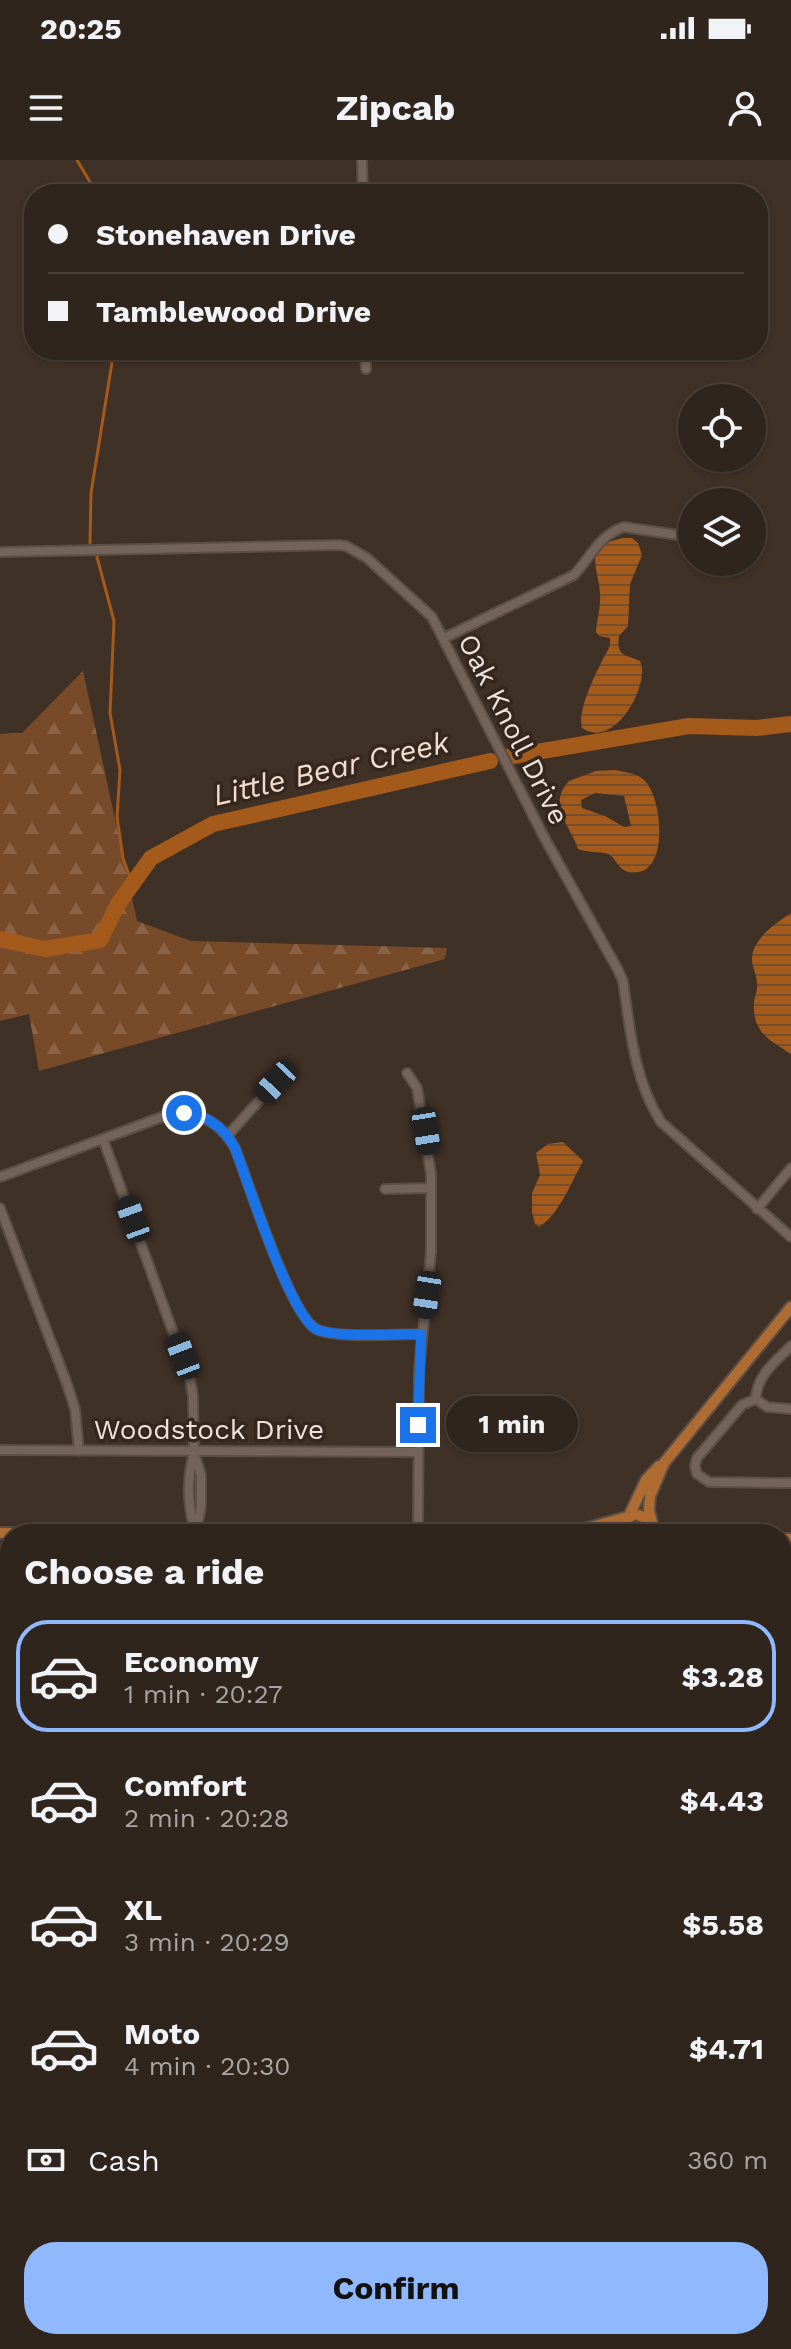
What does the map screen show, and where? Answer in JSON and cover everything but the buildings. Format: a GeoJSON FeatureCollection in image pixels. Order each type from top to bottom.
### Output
{"type":"FeatureCollection","features":[{"type":"Feature","properties":{"kind":"main road"},"geometry":{"type":"LineString","coordinates":[[621,1524],[646,1480],[664,1463],[791,1307]]}},
{"type":"Feature","properties":{"kind":"main road"},"geometry":{"type":"LineString","coordinates":[[654,1524],[650,1496],[664,1463]]}},
{"type":"Feature","properties":{"kind":"main road"},"geometry":{"type":"LineString","coordinates":[[600,1524],[640,1514],[651,1524]]}},
{"type":"Feature","properties":{"kind":"street"},"geometry":{"type":"LineString","coordinates":[[362,160],[363,184]]}},
{"type":"Feature","properties":{"kind":"street"},"geometry":{"type":"LineString","coordinates":[[366,360],[366,369]]}},
{"type":"Feature","properties":{"kind":"street"},"geometry":{"type":"LineString","coordinates":[[444,638],[574,575],[601,538],[615,530],[624,527],[678,535]]}},
{"type":"Feature","properties":{"kind":"street","name":"Oak Knoll Drive"},"geometry":{"type":"LineString","coordinates":[[0,552],[346,546],[367,558],[423,607],[444,638],[544,837],[618,970],[623,981],[638,1074],[651,1106],[661,1122],[791,1237]]}},
{"type":"Feature","properties":{"kind":"street"},"geometry":{"type":"LineString","coordinates":[[407,1073],[417,1088],[423,1114],[431,1188],[431,1253],[421,1334],[418,1524]]}},
{"type":"Feature","properties":{"kind":"street"},"geometry":{"type":"LineString","coordinates":[[228,1135],[276,1082]]}},
{"type":"Feature","properties":{"kind":"street"},"geometry":{"type":"LineString","coordinates":[[0,1177],[170,1114],[184,1113],[210,1120],[228,1135],[235,1148],[292,1298],[312,1327],[329,1333],[421,1334]]}},
{"type":"Feature","properties":{"kind":"street"},"geometry":{"type":"LineString","coordinates":[[103,1139],[183,1356],[193,1397],[194,1452],[201,1475],[198,1524]]}},
{"type":"Feature","properties":{"kind":"street"},"geometry":{"type":"LineString","coordinates":[[757,1209],[791,1168]]}},
{"type":"Feature","properties":{"kind":"street"},"geometry":{"type":"LineString","coordinates":[[385,1189],[431,1188]]}},
{"type":"Feature","properties":{"kind":"street"},"geometry":{"type":"LineString","coordinates":[[0,1208],[75,1409],[79,1451]]}},
{"type":"Feature","properties":{"kind":"street"},"geometry":{"type":"LineString","coordinates":[[756,1399],[758,1384],[764,1374],[791,1346]]}},
{"type":"Feature","properties":{"kind":"street"},"geometry":{"type":"LineString","coordinates":[[756,1399],[767,1407],[791,1409]]}},
{"type":"Feature","properties":{"kind":"street"},"geometry":{"type":"LineString","coordinates":[[756,1399],[742,1405],[697,1458],[697,1474],[709,1482],[791,1483]]}},
{"type":"Feature","properties":{"kind":"street","name":"Woodstock Drive"},"geometry":{"type":"LineString","coordinates":[[0,1450],[418,1452]]}},
{"type":"Feature","properties":{"kind":"green space"},"geometry":{"type":"Polygon","coordinates":[[[83,671],[137,921],[191,941],[447,948],[445,959],[39,1071],[29,1014],[0,1021],[0,734],[22,733],[83,671]]]}},
{"type":"Feature","properties":{"kind":"shaded area"},"geometry":{"type":"Polygon","coordinates":[[[623,538],[632,538],[638,543],[642,555],[630,584],[628,626],[619,636],[619,648],[623,654],[640,661],[642,671],[640,684],[628,711],[607,730],[595,733],[582,728],[582,713],[591,685],[609,648],[610,638],[599,636],[596,632],[600,598],[595,559],[602,547],[623,538]]]}},
{"type":"Feature","properties":{"kind":"shaded area"},"geometry":{"type":"Polygon","coordinates":[[[615,770],[634,774],[650,788],[659,830],[655,858],[648,868],[638,872],[626,871],[608,854],[578,849],[562,815],[560,798],[569,781],[596,771],[615,770]],[[595,793],[581,800],[582,808],[624,827],[631,826],[624,796],[595,793]]]}},
{"type":"Feature","properties":{"kind":"shaded area"},"geometry":{"type":"Polygon","coordinates":[[[791,913],[791,1054],[764,1034],[756,1021],[754,1002],[757,985],[752,959],[760,938],[791,913]]]}},
{"type":"Feature","properties":{"kind":"shaded area"},"geometry":{"type":"Polygon","coordinates":[[[563,1142],[583,1161],[559,1206],[539,1227],[532,1212],[532,1193],[540,1175],[536,1153],[548,1144],[563,1142]]]}},
{"type":"Feature","properties":{"kind":"waterway"},"geometry":{"type":"LineString","coordinates":[[77,160],[91,184]]}},
{"type":"Feature","properties":{"kind":"waterway"},"geometry":{"type":"LineString","coordinates":[[90,543],[91,493],[112,360]]}},
{"type":"Feature","properties":{"kind":"waterway"},"geometry":{"type":"LineString","coordinates":[[97,557],[114,621],[110,713],[120,770],[117,817],[123,858],[132,884]]}},
{"type":"Feature","properties":{"kind":"waterway","name":"Little Bear Creek"},"geometry":{"type":"LineString","coordinates":[[507,757],[689,726],[757,728],[791,724]]}},
{"type":"Feature","properties":{"kind":"waterway","name":"Little Bear Creek"},"geometry":{"type":"LineString","coordinates":[[0,939],[45,949],[100,940],[118,904],[151,858],[213,824],[490,761]]}},
{"type":"Feature","properties":{"kind":"route"},"geometry":{"type":"LineString","coordinates":[[184,1113],[210,1120],[228,1135],[292,1298],[312,1327],[329,1333],[421,1334],[418,1425]]}}]}
